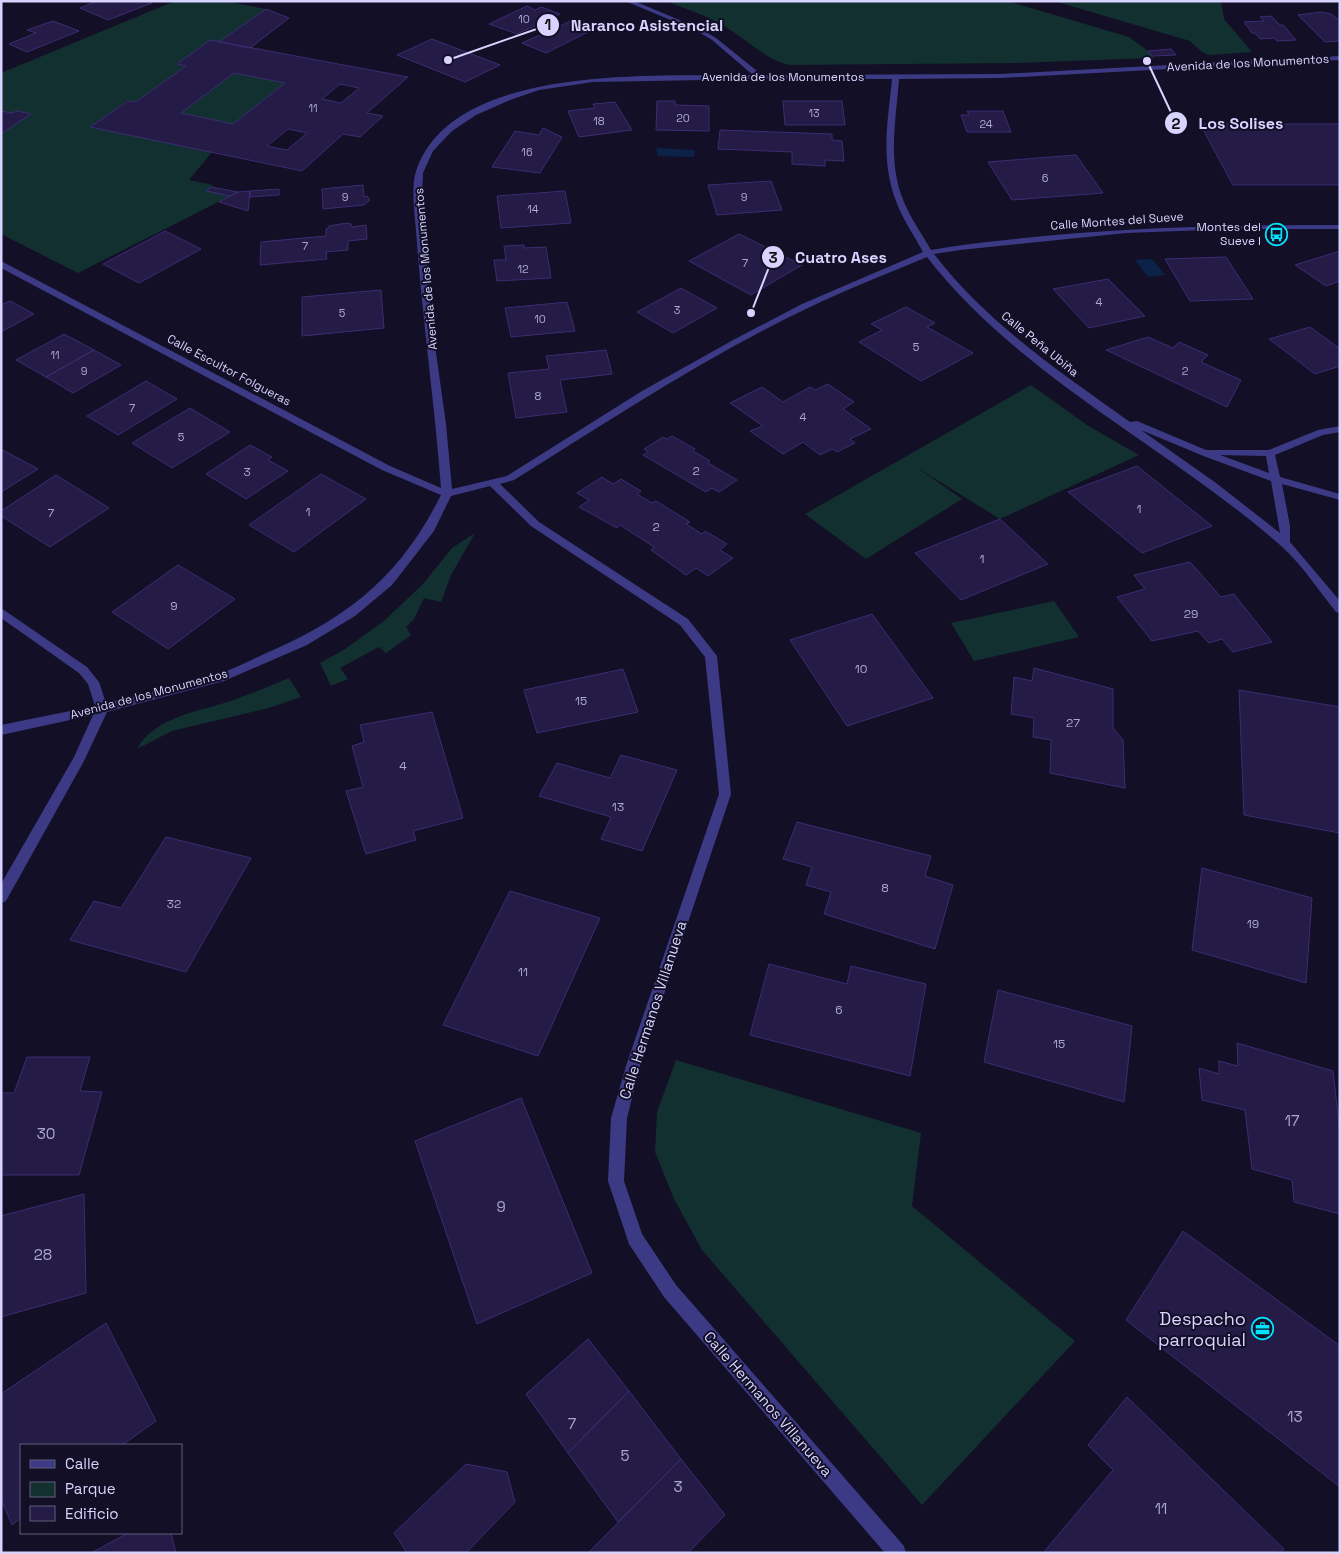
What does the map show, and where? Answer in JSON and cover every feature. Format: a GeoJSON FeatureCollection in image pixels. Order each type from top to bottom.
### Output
{"type":"FeatureCollection","features":[{"type":"Feature","properties":{"kind":"street"},"geometry":{"type":"LineString","coordinates":[[628,1],[699,30],[714,39],[760,77]]}},
{"type":"Feature","properties":{"kind":"street","name":"Avenida de los Monumentos"},"geometry":{"type":"LineString","coordinates":[[1,730],[102,709],[220,678],[303,642],[350,613],[388,582],[430,528],[447,494],[441,424],[428,317],[418,198],[419,173],[429,150],[449,129],[473,113],[507,98],[538,88],[593,80],[1000,76],[1340,58]]}},
{"type":"Feature","properties":{"kind":"street","name":"Calle Peña Ubiña"},"geometry":{"type":"LineString","coordinates":[[896,76],[889,151],[891,171],[900,202],[928,252],[953,284],[1000,329],[1049,370],[1212,484],[1285,543],[1340,609]]}},
{"type":"Feature","properties":{"kind":"street","name":"Calle Montes del Sueve"},"geometry":{"type":"LineString","coordinates":[[447,494],[510,478],[644,393],[738,341],[805,306],[928,252],[960,247],[1126,231],[1232,227],[1340,227]]}},
{"type":"Feature","properties":{"kind":"street","name":"Calle Escultor Folgueras"},"geometry":{"type":"LineString","coordinates":[[1,264],[386,468],[447,494]]}},
{"type":"Feature","properties":{"kind":"street"},"geometry":{"type":"LineString","coordinates":[[1107,410],[1254,474],[1340,497]]}},
{"type":"Feature","properties":{"kind":"street"},"geometry":{"type":"LineString","coordinates":[[1200,452],[1270,453],[1321,432],[1340,429]]}},
{"type":"Feature","properties":{"kind":"street"},"geometry":{"type":"LineString","coordinates":[[1270,453],[1285,526],[1285,543]]}},
{"type":"Feature","properties":{"kind":"street","name":"Calle Hermanos Villanueva"},"geometry":{"type":"LineString","coordinates":[[493,483],[535,524],[684,622],[711,656],[725,794],[633,1066],[619,1118],[616,1181],[636,1238],[670,1291],[897,1553]]}},
{"type":"Feature","properties":{"kind":"street"},"geometry":{"type":"LineString","coordinates":[[1,612],[83,670],[93,682],[102,709],[80,758],[1,897]]}},
{"type":"Feature","properties":{"kind":"green space"},"geometry":{"type":"Polygon","coordinates":[[[175,1],[225,1],[266,9],[219,42],[177,64],[186,66],[136,102],[127,101],[91,127],[212,152],[189,180],[213,185],[207,191],[230,196],[78,273],[1,234],[1,73],[175,1]]]}},
{"type":"Feature","properties":{"kind":"green space"},"geometry":{"type":"Polygon","coordinates":[[[666,1],[1008,1],[1129,37],[1148,51],[1154,58],[1015,63],[789,65],[764,54],[719,23],[666,1]]]}},
{"type":"Feature","properties":{"kind":"green space"},"geometry":{"type":"Polygon","coordinates":[[[1054,1],[1221,1],[1224,19],[1252,52],[1209,55],[1202,52],[1190,41],[1054,1]]]}},
{"type":"Feature","properties":{"kind":"green space"},"geometry":{"type":"Polygon","coordinates":[[[234,73],[285,83],[233,124],[181,113],[234,73]]]}},
{"type":"Feature","properties":{"kind":"green space"},"geometry":{"type":"Polygon","coordinates":[[[1031,385],[1087,425],[1139,455],[1000,519],[916,467],[962,499],[866,559],[805,514],[1031,385]]]}},
{"type":"Feature","properties":{"kind":"green space"},"geometry":{"type":"Polygon","coordinates":[[[475,533],[451,575],[441,602],[424,598],[414,619],[406,627],[411,635],[386,653],[379,647],[340,668],[348,679],[331,686],[320,663],[345,649],[384,621],[423,584],[452,548],[475,533]]]}},
{"type":"Feature","properties":{"kind":"green space"},"geometry":{"type":"Polygon","coordinates":[[[1054,601],[1079,637],[974,661],[951,623],[1054,601]]]}},
{"type":"Feature","properties":{"kind":"green space"},"geometry":{"type":"Polygon","coordinates":[[[289,678],[301,697],[269,708],[172,731],[137,749],[154,729],[166,722],[192,712],[231,701],[289,678]]]}},
{"type":"Feature","properties":{"kind":"green space"},"geometry":{"type":"Polygon","coordinates":[[[676,1060],[921,1133],[912,1206],[1075,1341],[922,1505],[702,1250],[674,1199],[655,1152],[657,1112],[676,1060]]]}},
{"type":"Feature","properties":{"kind":"water"},"geometry":{"type":"Polygon","coordinates":[[[656,148],[695,150],[694,157],[658,156],[656,148]]]}},
{"type":"Feature","properties":{"kind":"water"},"geometry":{"type":"Polygon","coordinates":[[[1152,259],[1165,275],[1148,277],[1135,260],[1152,259]]]}},
{"type":"Feature","properties":{"kind":"building"},"geometry":{"type":"Polygon","coordinates":[[[97,1],[148,1],[152,3],[108,20],[80,8],[97,1]]]}},
{"type":"Feature","properties":{"kind":"building"},"geometry":{"type":"Polygon","coordinates":[[[527,6],[535,10],[541,7],[560,14],[517,34],[489,24],[527,6]]]}},
{"type":"Feature","properties":{"kind":"building"},"geometry":{"type":"Polygon","coordinates":[[[266,9],[289,18],[250,48],[219,42],[266,9]]]}},
{"type":"Feature","properties":{"kind":"building"},"geometry":{"type":"Polygon","coordinates":[[[1321,12],[1331,14],[1340,21],[1340,41],[1325,42],[1298,15],[1321,12]]]}},
{"type":"Feature","properties":{"kind":"building"},"geometry":{"type":"Polygon","coordinates":[[[1271,16],[1280,25],[1283,25],[1296,40],[1277,41],[1274,38],[1260,39],[1255,33],[1252,33],[1244,22],[1264,21],[1260,17],[1271,16]]]}},
{"type":"Feature","properties":{"kind":"building"},"geometry":{"type":"Polygon","coordinates":[[[573,20],[596,28],[546,53],[522,43],[573,20]]]}},
{"type":"Feature","properties":{"kind":"building"},"geometry":{"type":"Polygon","coordinates":[[[53,21],[79,31],[27,52],[9,44],[36,33],[27,30],[53,21]]]}},
{"type":"Feature","properties":{"kind":"building"},"geometry":{"type":"Polygon","coordinates":[[[432,39],[500,65],[465,82],[397,55],[432,39]]]}},
{"type":"Feature","properties":{"kind":"building"},"geometry":{"type":"Polygon","coordinates":[[[210,40],[408,77],[367,113],[383,116],[360,137],[343,134],[302,171],[90,127],[128,101],[136,102],[186,66],[177,64],[210,40]],[[234,73],[181,113],[233,124],[285,83],[234,73]],[[340,84],[322,99],[341,103],[359,88],[340,84]],[[288,129],[267,146],[287,150],[307,133],[288,129]]]}},
{"type":"Feature","properties":{"kind":"building"},"geometry":{"type":"Polygon","coordinates":[[[1171,49],[1176,55],[1152,56],[1148,51],[1171,49]]]}},
{"type":"Feature","properties":{"kind":"building"},"geometry":{"type":"Polygon","coordinates":[[[657,101],[675,101],[675,105],[709,106],[709,131],[656,130],[657,101]]]}},
{"type":"Feature","properties":{"kind":"building"},"geometry":{"type":"Polygon","coordinates":[[[783,101],[842,101],[845,125],[785,125],[783,101]]]}},
{"type":"Feature","properties":{"kind":"building"},"geometry":{"type":"Polygon","coordinates":[[[615,102],[632,130],[579,137],[568,111],[595,108],[593,104],[615,102]]]}},
{"type":"Feature","properties":{"kind":"building"},"geometry":{"type":"Polygon","coordinates":[[[1,111],[12,113],[17,111],[31,114],[1,134],[1,111]]]}},
{"type":"Feature","properties":{"kind":"building"},"geometry":{"type":"Polygon","coordinates":[[[967,111],[1003,111],[1011,132],[967,132],[961,115],[969,115],[967,111]]]}},
{"type":"Feature","properties":{"kind":"building"},"geometry":{"type":"Polygon","coordinates":[[[1200,124],[1340,124],[1340,185],[1233,185],[1200,124]]]}},
{"type":"Feature","properties":{"kind":"building"},"geometry":{"type":"Polygon","coordinates":[[[543,128],[562,137],[540,173],[492,167],[515,131],[539,135],[543,128]]]}},
{"type":"Feature","properties":{"kind":"building"},"geometry":{"type":"Polygon","coordinates":[[[720,130],[832,134],[832,140],[842,141],[844,161],[825,160],[825,166],[792,164],[792,152],[718,149],[720,130]]]}},
{"type":"Feature","properties":{"kind":"building"},"geometry":{"type":"Polygon","coordinates":[[[1076,155],[1103,193],[1012,200],[988,162],[1076,155]]]}},
{"type":"Feature","properties":{"kind":"building"},"geometry":{"type":"Polygon","coordinates":[[[771,181],[782,210],[717,215],[708,185],[771,181]]]}},
{"type":"Feature","properties":{"kind":"building"},"geometry":{"type":"Polygon","coordinates":[[[363,185],[364,197],[367,196],[370,200],[364,205],[323,209],[322,189],[363,185]]]}},
{"type":"Feature","properties":{"kind":"building"},"geometry":{"type":"Polygon","coordinates":[[[211,187],[238,192],[230,196],[206,191],[211,187]]]}},
{"type":"Feature","properties":{"kind":"building"},"geometry":{"type":"Polygon","coordinates":[[[279,189],[279,195],[250,197],[250,191],[279,189]]]}},
{"type":"Feature","properties":{"kind":"building"},"geometry":{"type":"Polygon","coordinates":[[[250,191],[248,211],[219,202],[238,192],[250,191]]]}},
{"type":"Feature","properties":{"kind":"building"},"geometry":{"type":"Polygon","coordinates":[[[565,191],[571,223],[501,228],[497,196],[565,191]]]}},
{"type":"Feature","properties":{"kind":"building"},"geometry":{"type":"Polygon","coordinates":[[[351,224],[352,227],[366,225],[367,239],[348,241],[348,250],[326,252],[327,259],[260,265],[261,242],[326,236],[326,229],[329,226],[351,224]]]}},
{"type":"Feature","properties":{"kind":"building"},"geometry":{"type":"Polygon","coordinates":[[[165,231],[201,249],[139,283],[103,264],[165,231]]]}},
{"type":"Feature","properties":{"kind":"building"},"geometry":{"type":"Polygon","coordinates":[[[739,234],[802,265],[751,295],[689,261],[739,234]]]}},
{"type":"Feature","properties":{"kind":"building"},"geometry":{"type":"Polygon","coordinates":[[[524,245],[524,248],[546,247],[551,278],[497,281],[494,260],[506,260],[504,246],[524,245]]]}},
{"type":"Feature","properties":{"kind":"building"},"geometry":{"type":"Polygon","coordinates":[[[1340,251],[1340,281],[1326,286],[1295,265],[1340,251]]]}},
{"type":"Feature","properties":{"kind":"building"},"geometry":{"type":"Polygon","coordinates":[[[1226,257],[1253,299],[1190,301],[1165,259],[1226,257]]]}},
{"type":"Feature","properties":{"kind":"building"},"geometry":{"type":"Polygon","coordinates":[[[1108,279],[1145,316],[1089,328],[1053,289],[1108,279]]]}},
{"type":"Feature","properties":{"kind":"building"},"geometry":{"type":"Polygon","coordinates":[[[681,288],[717,308],[673,333],[637,312],[681,288]]]}},
{"type":"Feature","properties":{"kind":"building"},"geometry":{"type":"Polygon","coordinates":[[[381,290],[384,328],[302,336],[302,297],[381,290]]]}},
{"type":"Feature","properties":{"kind":"building"},"geometry":{"type":"Polygon","coordinates":[[[10,301],[34,314],[1,332],[1,305],[10,301]]]}},
{"type":"Feature","properties":{"kind":"building"},"geometry":{"type":"Polygon","coordinates":[[[567,302],[575,331],[511,337],[505,308],[567,302]]]}},
{"type":"Feature","properties":{"kind":"building"},"geometry":{"type":"Polygon","coordinates":[[[906,307],[935,323],[927,327],[973,353],[921,381],[859,342],[882,330],[871,324],[906,307]]]}},
{"type":"Feature","properties":{"kind":"building"},"geometry":{"type":"Polygon","coordinates":[[[1310,327],[1340,349],[1340,366],[1315,374],[1269,339],[1310,327]]]}},
{"type":"Feature","properties":{"kind":"building"},"geometry":{"type":"Polygon","coordinates":[[[64,334],[94,350],[46,377],[16,360],[64,334]]]}},
{"type":"Feature","properties":{"kind":"building"},"geometry":{"type":"Polygon","coordinates":[[[1148,337],[1173,348],[1179,342],[1208,355],[1201,362],[1241,380],[1227,407],[1106,350],[1148,337]]]}},
{"type":"Feature","properties":{"kind":"building"},"geometry":{"type":"Polygon","coordinates":[[[94,350],[121,365],[73,393],[46,377],[94,350]]]}},
{"type":"Feature","properties":{"kind":"building"},"geometry":{"type":"Polygon","coordinates":[[[606,350],[612,374],[560,380],[567,412],[516,418],[508,373],[549,369],[546,356],[606,350]]]}},
{"type":"Feature","properties":{"kind":"building"},"geometry":{"type":"Polygon","coordinates":[[[146,381],[177,399],[118,435],[87,416],[146,381]]]}},
{"type":"Feature","properties":{"kind":"building"},"geometry":{"type":"Polygon","coordinates":[[[828,384],[854,402],[843,409],[871,429],[850,439],[855,443],[837,452],[832,449],[820,455],[803,442],[783,454],[750,431],[763,426],[730,403],[762,387],[783,402],[810,387],[815,390],[828,384]]]}},
{"type":"Feature","properties":{"kind":"building"},"geometry":{"type":"Polygon","coordinates":[[[190,408],[230,432],[172,468],[132,443],[190,408]]]}},
{"type":"Feature","properties":{"kind":"building"},"geometry":{"type":"Polygon","coordinates":[[[672,436],[695,449],[693,451],[710,461],[708,463],[737,480],[719,492],[712,488],[706,492],[643,455],[648,452],[644,449],[663,437],[667,439],[672,436]]]}},
{"type":"Feature","properties":{"kind":"building"},"geometry":{"type":"Polygon","coordinates":[[[250,445],[272,457],[268,460],[288,471],[246,499],[206,474],[250,445]]]}},
{"type":"Feature","properties":{"kind":"building"},"geometry":{"type":"Polygon","coordinates":[[[1,449],[38,469],[1,492],[1,449]]]}},
{"type":"Feature","properties":{"kind":"building"},"geometry":{"type":"Polygon","coordinates":[[[1137,466],[1212,526],[1142,553],[1068,492],[1137,466]]]}},
{"type":"Feature","properties":{"kind":"building"},"geometry":{"type":"Polygon","coordinates":[[[321,474],[366,499],[294,552],[249,525],[321,474]]]}},
{"type":"Feature","properties":{"kind":"building"},"geometry":{"type":"Polygon","coordinates":[[[56,475],[109,508],[50,547],[1,516],[1,511],[56,475]]]}},
{"type":"Feature","properties":{"kind":"building"},"geometry":{"type":"Polygon","coordinates":[[[602,477],[613,484],[621,479],[641,491],[637,494],[652,503],[656,501],[690,522],[686,524],[702,534],[705,531],[727,544],[720,550],[733,558],[708,576],[696,568],[686,575],[651,550],[654,547],[620,525],[617,528],[579,507],[589,500],[577,493],[602,477]]]}},
{"type":"Feature","properties":{"kind":"building"},"geometry":{"type":"Polygon","coordinates":[[[1000,519],[1048,564],[961,600],[915,553],[1000,519]]]}},
{"type":"Feature","properties":{"kind":"building"},"geometry":{"type":"Polygon","coordinates":[[[1190,562],[1221,597],[1234,594],[1272,642],[1233,652],[1222,639],[1209,643],[1198,631],[1152,641],[1117,597],[1145,589],[1134,575],[1190,562]]]}},
{"type":"Feature","properties":{"kind":"building"},"geometry":{"type":"Polygon","coordinates":[[[178,565],[235,599],[168,649],[112,612],[178,565]]]}},
{"type":"Feature","properties":{"kind":"building"},"geometry":{"type":"Polygon","coordinates":[[[872,614],[933,698],[847,726],[790,640],[872,614]]]}},
{"type":"Feature","properties":{"kind":"building"},"geometry":{"type":"Polygon","coordinates":[[[1034,668],[1113,689],[1113,728],[1123,740],[1125,788],[1050,773],[1051,740],[1033,737],[1034,718],[1011,714],[1014,677],[1032,681],[1034,668]]]}},
{"type":"Feature","properties":{"kind":"building"},"geometry":{"type":"Polygon","coordinates":[[[623,669],[638,712],[537,733],[524,690],[623,669]]]}},
{"type":"Feature","properties":{"kind":"building"},"geometry":{"type":"Polygon","coordinates":[[[1239,690],[1340,707],[1340,833],[1244,815],[1239,690]]]}},
{"type":"Feature","properties":{"kind":"building"},"geometry":{"type":"Polygon","coordinates":[[[432,712],[463,818],[413,831],[416,840],[366,854],[346,791],[363,787],[352,746],[364,742],[360,725],[432,712]]]}},
{"type":"Feature","properties":{"kind":"building"},"geometry":{"type":"Polygon","coordinates":[[[621,755],[677,770],[642,851],[601,839],[611,817],[539,796],[557,763],[610,778],[621,755]]]}},
{"type":"Feature","properties":{"kind":"building"},"geometry":{"type":"Polygon","coordinates":[[[797,822],[931,856],[925,876],[953,885],[935,949],[824,914],[831,892],[806,885],[812,867],[783,859],[797,822]]]}},
{"type":"Feature","properties":{"kind":"building"},"geometry":{"type":"Polygon","coordinates":[[[166,837],[251,858],[186,972],[70,940],[94,901],[121,908],[166,837]]]}},
{"type":"Feature","properties":{"kind":"building"},"geometry":{"type":"Polygon","coordinates":[[[1202,868],[1312,898],[1306,983],[1192,950],[1202,868]]]}},
{"type":"Feature","properties":{"kind":"building"},"geometry":{"type":"Polygon","coordinates":[[[510,891],[600,918],[538,1056],[443,1025],[510,891]]]}},
{"type":"Feature","properties":{"kind":"building"},"geometry":{"type":"Polygon","coordinates":[[[769,964],[847,984],[851,966],[926,984],[910,1076],[750,1035],[769,964]]]}},
{"type":"Feature","properties":{"kind":"building"},"geometry":{"type":"Polygon","coordinates":[[[998,990],[1132,1026],[1124,1102],[984,1062],[998,990]]]}},
{"type":"Feature","properties":{"kind":"building"},"geometry":{"type":"Polygon","coordinates":[[[1237,1043],[1333,1071],[1340,1133],[1340,1214],[1294,1202],[1292,1180],[1252,1169],[1245,1110],[1202,1100],[1199,1068],[1219,1074],[1219,1061],[1238,1066],[1237,1043]]]}},
{"type":"Feature","properties":{"kind":"building"},"geometry":{"type":"Polygon","coordinates":[[[27,1057],[90,1057],[80,1091],[102,1092],[79,1175],[1,1175],[1,1093],[14,1093],[27,1057]]]}},
{"type":"Feature","properties":{"kind":"building"},"geometry":{"type":"Polygon","coordinates":[[[521,1098],[592,1273],[477,1324],[415,1141],[521,1098]]]}},
{"type":"Feature","properties":{"kind":"building"},"geometry":{"type":"Polygon","coordinates":[[[84,1194],[86,1293],[1,1317],[1,1216],[84,1194]]]}},
{"type":"Feature","properties":{"kind":"building"},"geometry":{"type":"Polygon","coordinates":[[[1183,1231],[1340,1346],[1340,1487],[1126,1320],[1183,1231]]]}},
{"type":"Feature","properties":{"kind":"building"},"geometry":{"type":"Polygon","coordinates":[[[106,1323],[156,1421],[123,1444],[20,1444],[20,1519],[12,1525],[1,1499],[1,1394],[106,1323]]]}},
{"type":"Feature","properties":{"kind":"building"},"geometry":{"type":"Polygon","coordinates":[[[588,1339],[629,1391],[568,1453],[526,1394],[588,1339]]]}},
{"type":"Feature","properties":{"kind":"building"},"geometry":{"type":"Polygon","coordinates":[[[629,1391],[681,1459],[618,1522],[568,1453],[629,1391]]]}},
{"type":"Feature","properties":{"kind":"building"},"geometry":{"type":"Polygon","coordinates":[[[1127,1397],[1284,1549],[1281,1553],[1043,1553],[1113,1470],[1088,1445],[1127,1397]]]}},
{"type":"Feature","properties":{"kind":"building"},"geometry":{"type":"Polygon","coordinates":[[[681,1459],[725,1515],[688,1553],[588,1553],[681,1459]]]}},
{"type":"Feature","properties":{"kind":"building"},"geometry":{"type":"Polygon","coordinates":[[[466,1464],[507,1472],[515,1502],[466,1553],[407,1553],[394,1533],[466,1464]]]}},
{"type":"Feature","properties":{"kind":"building"},"geometry":{"type":"Polygon","coordinates":[[[126,1534],[171,1534],[176,1553],[91,1553],[126,1534]]]}},
{"type":"Feature","properties":{"kind":"place","name":"Naranco Asistencial"},"geometry":{"type":"Point","coordinates":[448,60]}},
{"type":"Feature","properties":{"kind":"place","name":"Los Solises"},"geometry":{"type":"Point","coordinates":[1147,61]}},
{"type":"Feature","properties":{"kind":"place","name":"Montes del Sueve I"},"geometry":{"type":"Point","coordinates":[1277,234]}},
{"type":"Feature","properties":{"kind":"place","name":"Cuatro Ases"},"geometry":{"type":"Point","coordinates":[751,313]}},
{"type":"Feature","properties":{"kind":"place","name":"Despacho parroquial"},"geometry":{"type":"Point","coordinates":[1262,1329]}}]}
